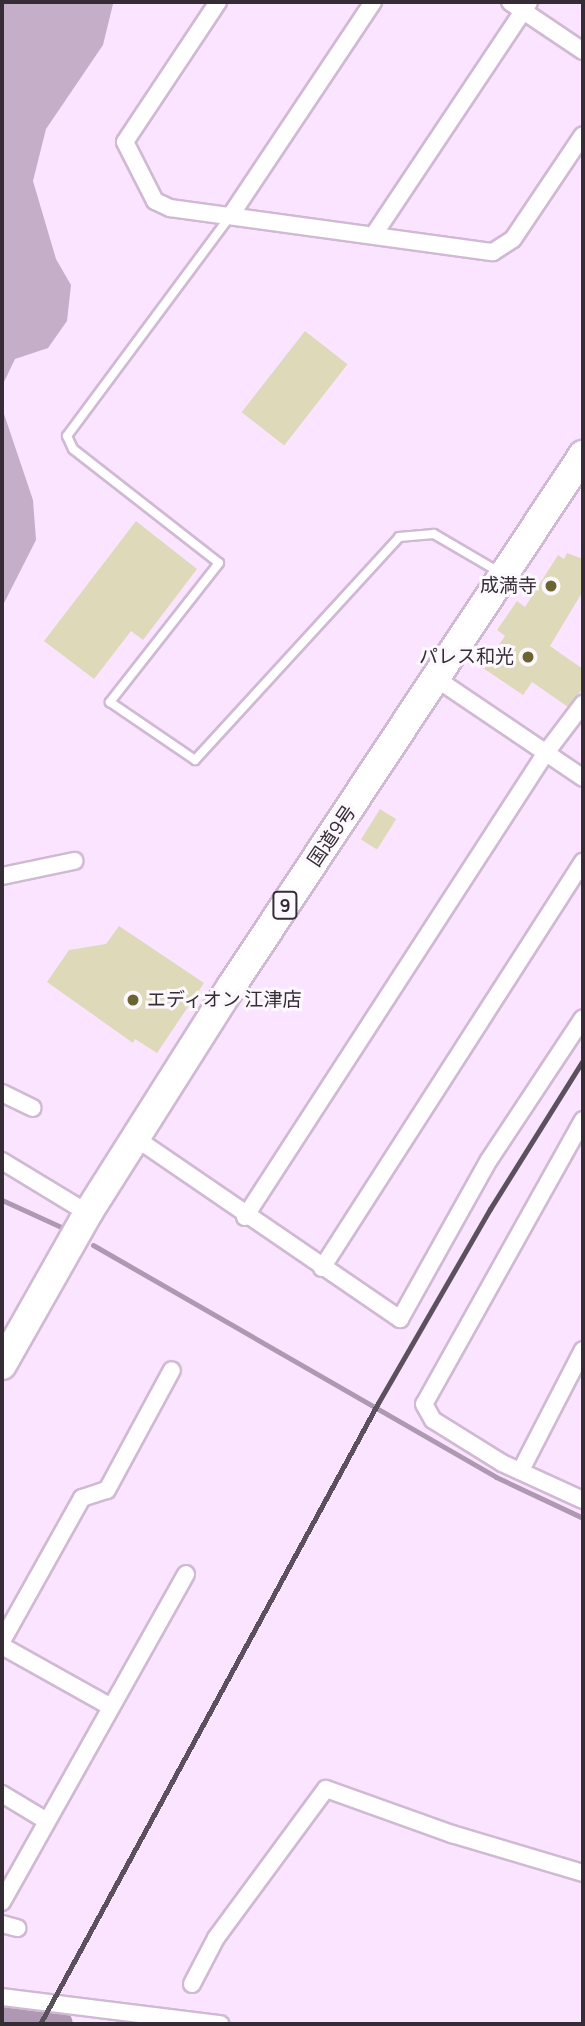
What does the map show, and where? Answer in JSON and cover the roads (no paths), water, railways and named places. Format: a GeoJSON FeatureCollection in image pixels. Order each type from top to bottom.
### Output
{"type":"FeatureCollection","features":[{"type":"Feature","properties":{"kind":"highway","name":"国道9号"},"geometry":{"type":"LineString","coordinates":[[2,1365],[88,1213],[231,987],[438,679],[583,455]]}},
{"type":"Feature","properties":{"kind":"street"},"geometry":{"type":"LineString","coordinates":[[218,2],[125,142],[155,201],[170,208],[375,233],[493,252],[513,239],[583,135]]}},
{"type":"Feature","properties":{"kind":"street"},"geometry":{"type":"LineString","coordinates":[[231,215],[373,2]]}},
{"type":"Feature","properties":{"kind":"street"},"geometry":{"type":"LineString","coordinates":[[375,233],[520,5],[583,51]]}},
{"type":"Feature","properties":{"kind":"street"},"geometry":{"type":"LineString","coordinates":[[438,679],[583,778]]}},
{"type":"Feature","properties":{"kind":"street"},"geometry":{"type":"LineString","coordinates":[[245,1217],[545,754],[583,704]]}},
{"type":"Feature","properties":{"kind":"street"},"geometry":{"type":"LineString","coordinates":[[2,876],[74,861]]}},
{"type":"Feature","properties":{"kind":"street"},"geometry":{"type":"LineString","coordinates":[[322,1268],[583,862]]}},
{"type":"Feature","properties":{"kind":"street"},"geometry":{"type":"LineString","coordinates":[[137,1139],[245,1217],[400,1320],[489,1160],[583,1018]]}},
{"type":"Feature","properties":{"kind":"street"},"geometry":{"type":"LineString","coordinates":[[2,1093],[33,1108]]}},
{"type":"Feature","properties":{"kind":"street"},"geometry":{"type":"LineString","coordinates":[[583,1120],[424,1404],[433,1420],[521,1470],[583,1500]]}},
{"type":"Feature","properties":{"kind":"street"},"geometry":{"type":"LineString","coordinates":[[2,1161],[88,1213]]}},
{"type":"Feature","properties":{"kind":"street"},"geometry":{"type":"LineString","coordinates":[[521,1470],[583,1350]]}},
{"type":"Feature","properties":{"kind":"street"},"geometry":{"type":"LineString","coordinates":[[111,1707],[2,1643],[82,1498],[107,1490],[172,1370]]}},
{"type":"Feature","properties":{"kind":"street"},"geometry":{"type":"LineString","coordinates":[[2,1902],[186,1574]]}},
{"type":"Feature","properties":{"kind":"street"},"geometry":{"type":"LineString","coordinates":[[192,1984],[216,1938],[326,1788],[452,1835],[583,1873]]}},
{"type":"Feature","properties":{"kind":"street"},"geometry":{"type":"LineString","coordinates":[[2,1794],[47,1821]]}},
{"type":"Feature","properties":{"kind":"street"},"geometry":{"type":"LineString","coordinates":[[2,1997],[220,2024]]}},
{"type":"Feature","properties":{"kind":"lane"},"geometry":{"type":"LineString","coordinates":[[231,215],[67,436],[73,449],[219,563],[110,702],[195,760],[400,537],[433,534],[504,576]]}},
{"type":"Feature","properties":{"kind":"waterway"},"geometry":{"type":"LineString","coordinates":[[2,1200],[61,1227]]}},
{"type":"Feature","properties":{"kind":"waterway"},"geometry":{"type":"LineString","coordinates":[[93,1245],[496,1477],[583,1518]]}},
{"type":"Feature","properties":{"kind":"waterway"},"geometry":{"type":"LineString","coordinates":[[2,2018],[57,2024]]}},
{"type":"Feature","properties":{"kind":"railway"},"geometry":{"type":"LineString","coordinates":[[40,2024],[378,1403],[490,1209],[583,1060]]}},
{"type":"Feature","properties":{"kind":"place","name":"成満寺"},"geometry":{"type":"Point","coordinates":[551,586]}},
{"type":"Feature","properties":{"kind":"place","name":"パレス和光"},"geometry":{"type":"Point","coordinates":[528,657]}},
{"type":"Feature","properties":{"kind":"place","name":"エディオン 江津店"},"geometry":{"type":"Point","coordinates":[133,1000]}}]}
